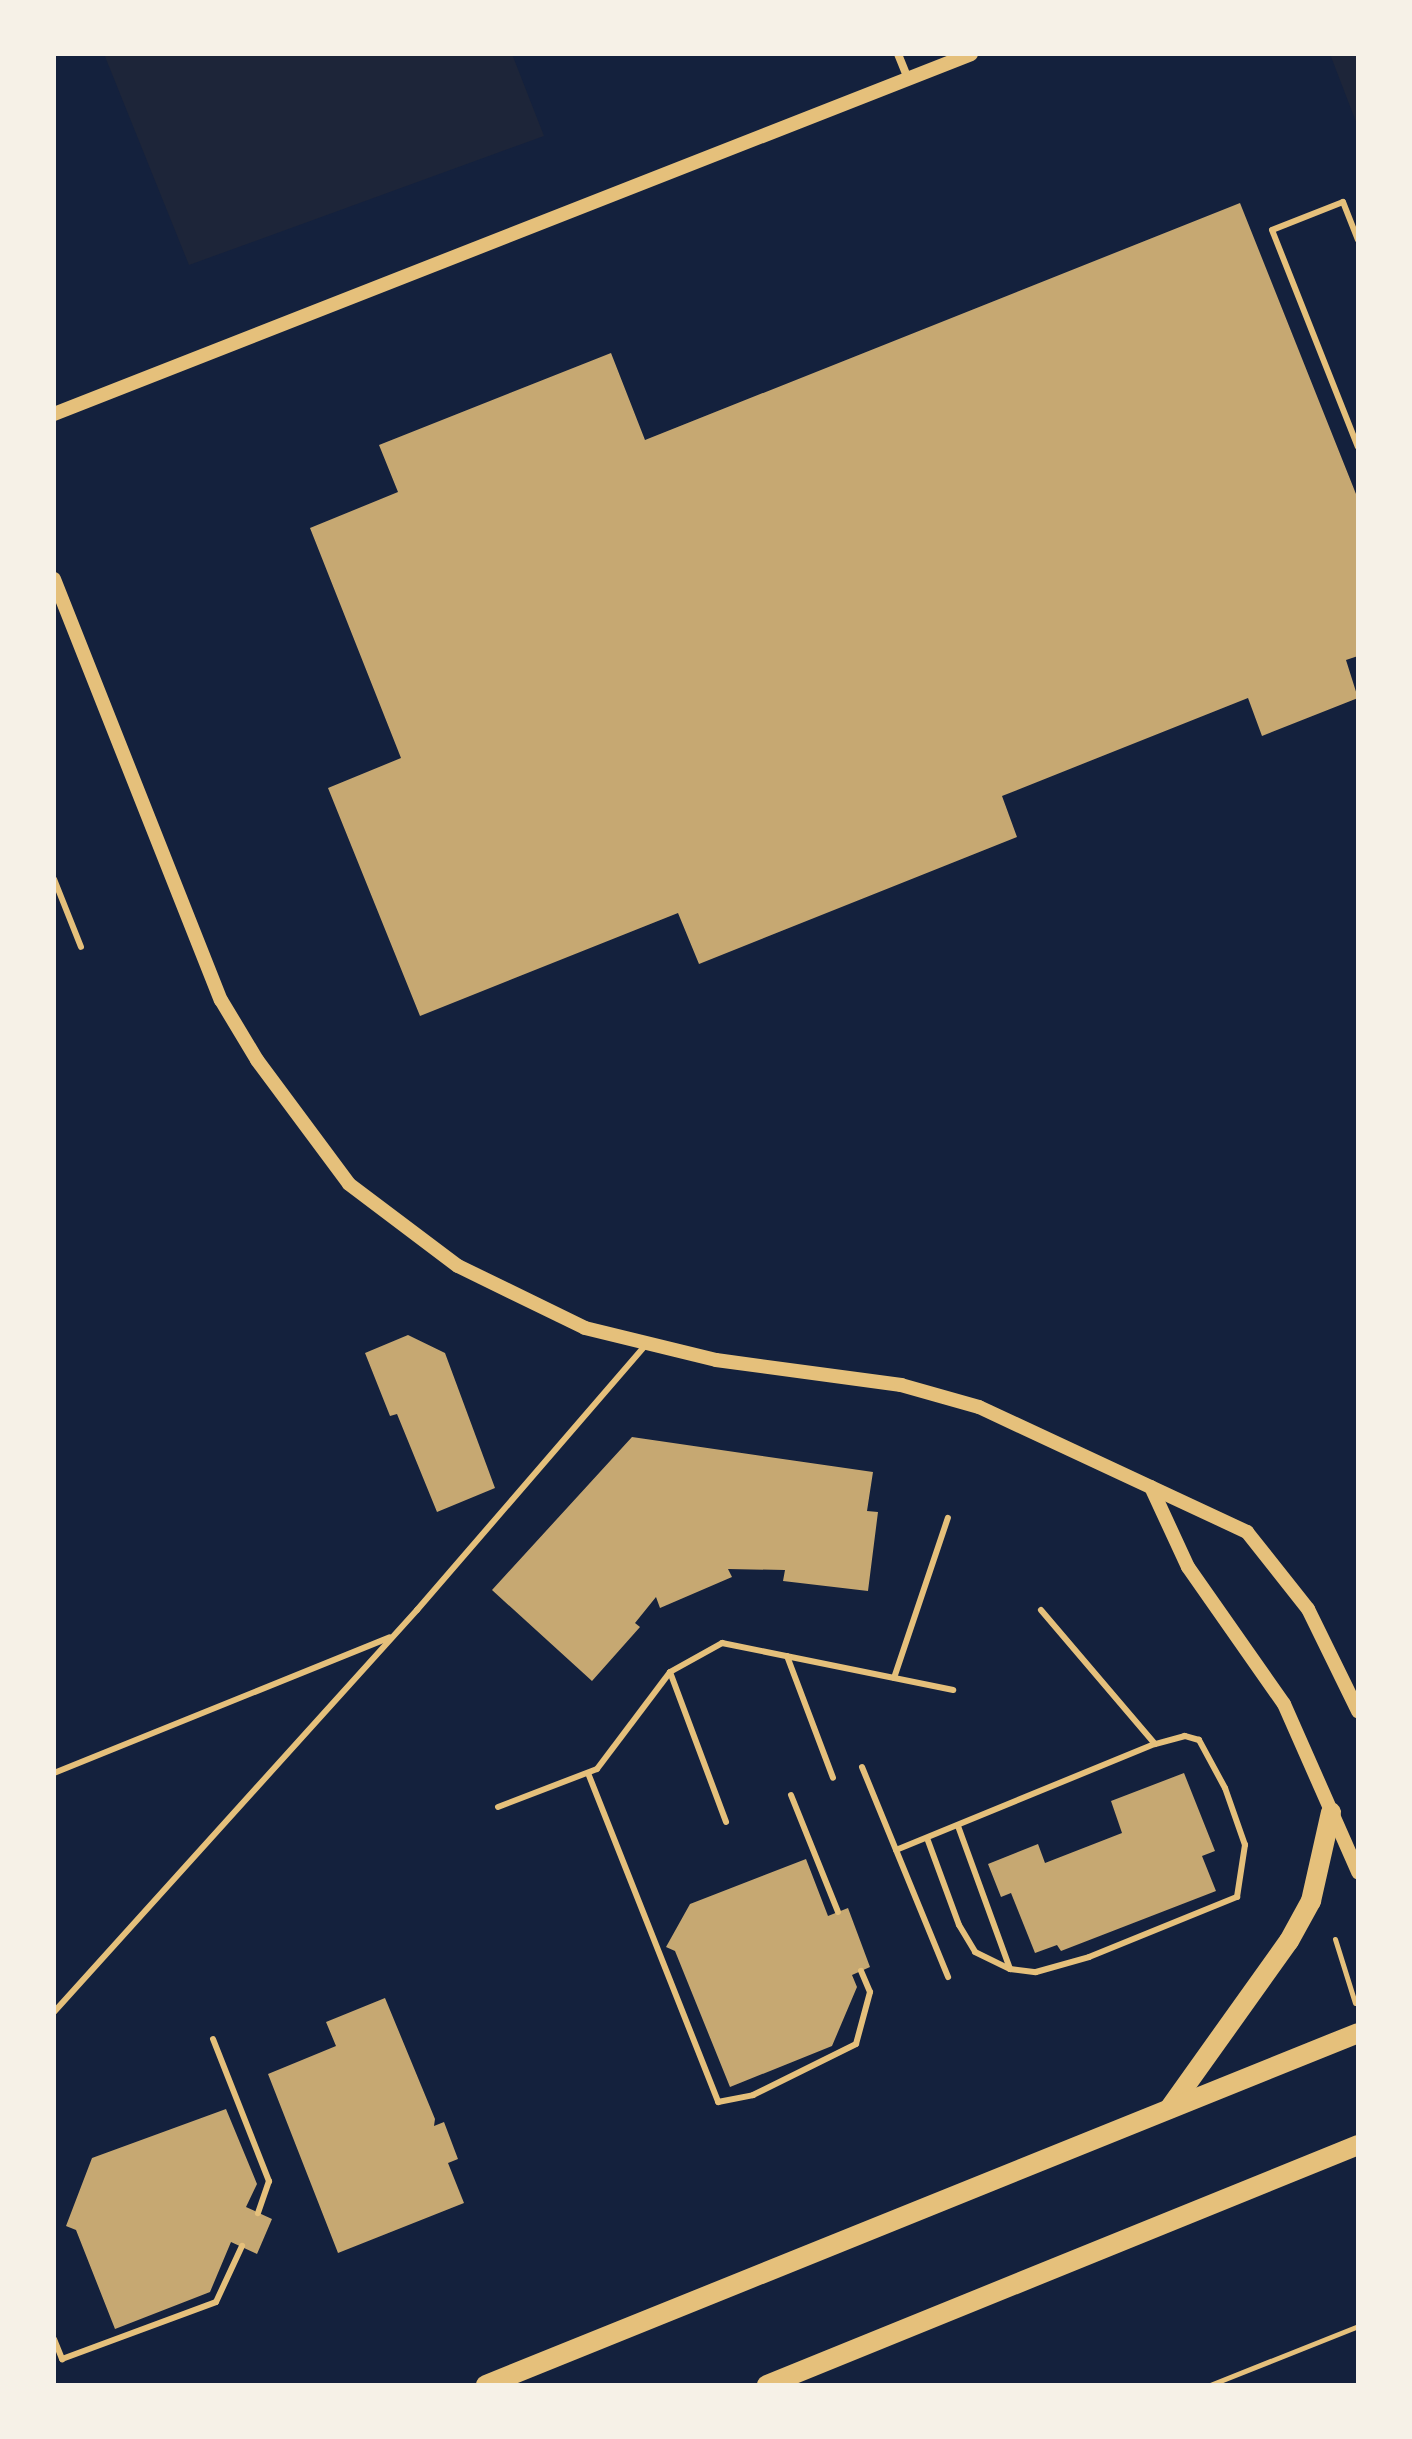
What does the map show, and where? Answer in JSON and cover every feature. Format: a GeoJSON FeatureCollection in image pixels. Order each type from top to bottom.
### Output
{"type":"FeatureCollection","features":[{"type":"Feature","properties":{"kind":"main road"},"geometry":{"type":"LineString","coordinates":[[1169,2109],[1289,1941],[1311,1901],[1331,1812]]}},
{"type":"Feature","properties":{"kind":"main road"},"geometry":{"type":"LineString","coordinates":[[486,2385],[1358,2033]]}},
{"type":"Feature","properties":{"kind":"main road"},"geometry":{"type":"LineString","coordinates":[[767,2385],[1358,2145]]}},
{"type":"Feature","properties":{"kind":"street"},"geometry":{"type":"LineString","coordinates":[[898,54],[908,79]]}},
{"type":"Feature","properties":{"kind":"street"},"geometry":{"type":"LineString","coordinates":[[54,414],[971,54]]}},
{"type":"Feature","properties":{"kind":"street"},"geometry":{"type":"LineString","coordinates":[[54,579],[221,1000],[257,1060],[349,1184],[458,1266],[560,1317],[645,1346],[914,1389],[979,1407],[1247,1532],[1308,1609],[1358,1711]]}},
{"type":"Feature","properties":{"kind":"street"},"geometry":{"type":"LineString","coordinates":[[1151,1487],[1188,1567],[1284,1704],[1358,1872]]}},
{"type":"Feature","properties":{"kind":"lane"},"geometry":{"type":"LineString","coordinates":[[1358,240],[1343,202],[1272,230],[1358,447]]}},
{"type":"Feature","properties":{"kind":"lane"},"geometry":{"type":"LineString","coordinates":[[54,879],[81,947]]}},
{"type":"Feature","properties":{"kind":"lane"},"geometry":{"type":"LineString","coordinates":[[54,2012],[393,1636],[645,1346]]}},
{"type":"Feature","properties":{"kind":"lane"},"geometry":{"type":"LineString","coordinates":[[894,1678],[948,1518]]}},
{"type":"Feature","properties":{"kind":"lane"},"geometry":{"type":"LineString","coordinates":[[1041,1610],[1155,1744]]}},
{"type":"Feature","properties":{"kind":"lane"},"geometry":{"type":"LineString","coordinates":[[54,1773],[393,1636]]}},
{"type":"Feature","properties":{"kind":"lane"},"geometry":{"type":"LineString","coordinates":[[498,1807],[597,1769],[670,1672],[722,1643],[953,1690]]}},
{"type":"Feature","properties":{"kind":"lane"},"geometry":{"type":"LineString","coordinates":[[787,1656],[833,1778]]}},
{"type":"Feature","properties":{"kind":"lane"},"geometry":{"type":"LineString","coordinates":[[670,1672],[726,1822]]}},
{"type":"Feature","properties":{"kind":"lane"},"geometry":{"type":"LineString","coordinates":[[896,1850],[1155,1744],[1185,1736],[1199,1740],[1225,1788],[1245,1845],[1237,1897],[1089,1957],[1036,1972],[1010,1969],[975,1952],[959,1925],[927,1838]]}},
{"type":"Feature","properties":{"kind":"lane"},"geometry":{"type":"LineString","coordinates":[[862,1767],[948,1977]]}},
{"type":"Feature","properties":{"kind":"lane"},"geometry":{"type":"LineString","coordinates":[[588,1773],[718,2102],[753,2095],[856,2044],[870,1992],[861,1971]]}},
{"type":"Feature","properties":{"kind":"lane"},"geometry":{"type":"LineString","coordinates":[[791,1795],[838,1912]]}},
{"type":"Feature","properties":{"kind":"lane"},"geometry":{"type":"LineString","coordinates":[[958,1826],[1010,1969]]}},
{"type":"Feature","properties":{"kind":"lane"},"geometry":{"type":"LineString","coordinates":[[213,2039],[269,2181],[258,2213]]}},
{"type":"Feature","properties":{"kind":"lane"},"geometry":{"type":"LineString","coordinates":[[54,2339],[62,2359],[216,2302],[242,2246]]}},
{"type":"Feature","properties":{"kind":"path"},"geometry":{"type":"LineString","coordinates":[[1335,1939],[1358,2012]]}},
{"type":"Feature","properties":{"kind":"path"},"geometry":{"type":"LineString","coordinates":[[1210,2385],[1358,2326]]}},
{"type":"Feature","properties":{"kind":"shaded area"},"geometry":{"type":"Polygon","coordinates":[[[104,54],[512,54],[544,136],[189,265],[104,54]]]}},
{"type":"Feature","properties":{"kind":"shaded area"},"geometry":{"type":"Polygon","coordinates":[[[1330,54],[1358,54],[1358,127],[1330,54]]]}},
{"type":"Feature","properties":{"kind":"building"},"geometry":{"type":"Polygon","coordinates":[[[1240,203],[1358,499],[1358,656],[1346,660],[1358,698],[1262,736],[1248,698],[1002,796],[1017,837],[699,964],[678,913],[420,1016],[328,788],[401,758],[310,528],[398,492],[379,445],[611,353],[645,440],[1240,203]]]}},
{"type":"Feature","properties":{"kind":"building"},"geometry":{"type":"Polygon","coordinates":[[[408,1335],[445,1353],[495,1488],[437,1512],[397,1414],[390,1416],[365,1353],[408,1335]]]}},
{"type":"Feature","properties":{"kind":"building"},"geometry":{"type":"Polygon","coordinates":[[[632,1437],[873,1472],[867,1511],[878,1512],[868,1591],[783,1581],[785,1570],[728,1569],[732,1577],[660,1608],[656,1597],[635,1623],[640,1627],[592,1681],[492,1590],[632,1437]]]}},
{"type":"Feature","properties":{"kind":"building"},"geometry":{"type":"Polygon","coordinates":[[[1184,1773],[1215,1851],[1202,1856],[1216,1891],[1061,1951],[1057,1945],[1035,1953],[1011,1893],[1001,1897],[988,1864],[1038,1844],[1045,1863],[1122,1833],[1111,1801],[1184,1773]]]}},
{"type":"Feature","properties":{"kind":"building"},"geometry":{"type":"Polygon","coordinates":[[[806,1859],[828,1916],[848,1908],[870,1967],[852,1975],[857,1987],[832,2046],[730,2087],[675,1951],[666,1947],[690,1904],[806,1859]]]}},
{"type":"Feature","properties":{"kind":"building"},"geometry":{"type":"Polygon","coordinates":[[[385,1998],[435,2119],[434,2126],[444,2122],[458,2159],[448,2163],[464,2203],[338,2253],[268,2074],[336,2046],[326,2022],[385,1998]]]}},
{"type":"Feature","properties":{"kind":"building"},"geometry":{"type":"Polygon","coordinates":[[[226,2109],[257,2184],[246,2207],[272,2219],[257,2254],[231,2242],[210,2292],[115,2329],[76,2230],[66,2226],[92,2158],[226,2109]]]}}]}
